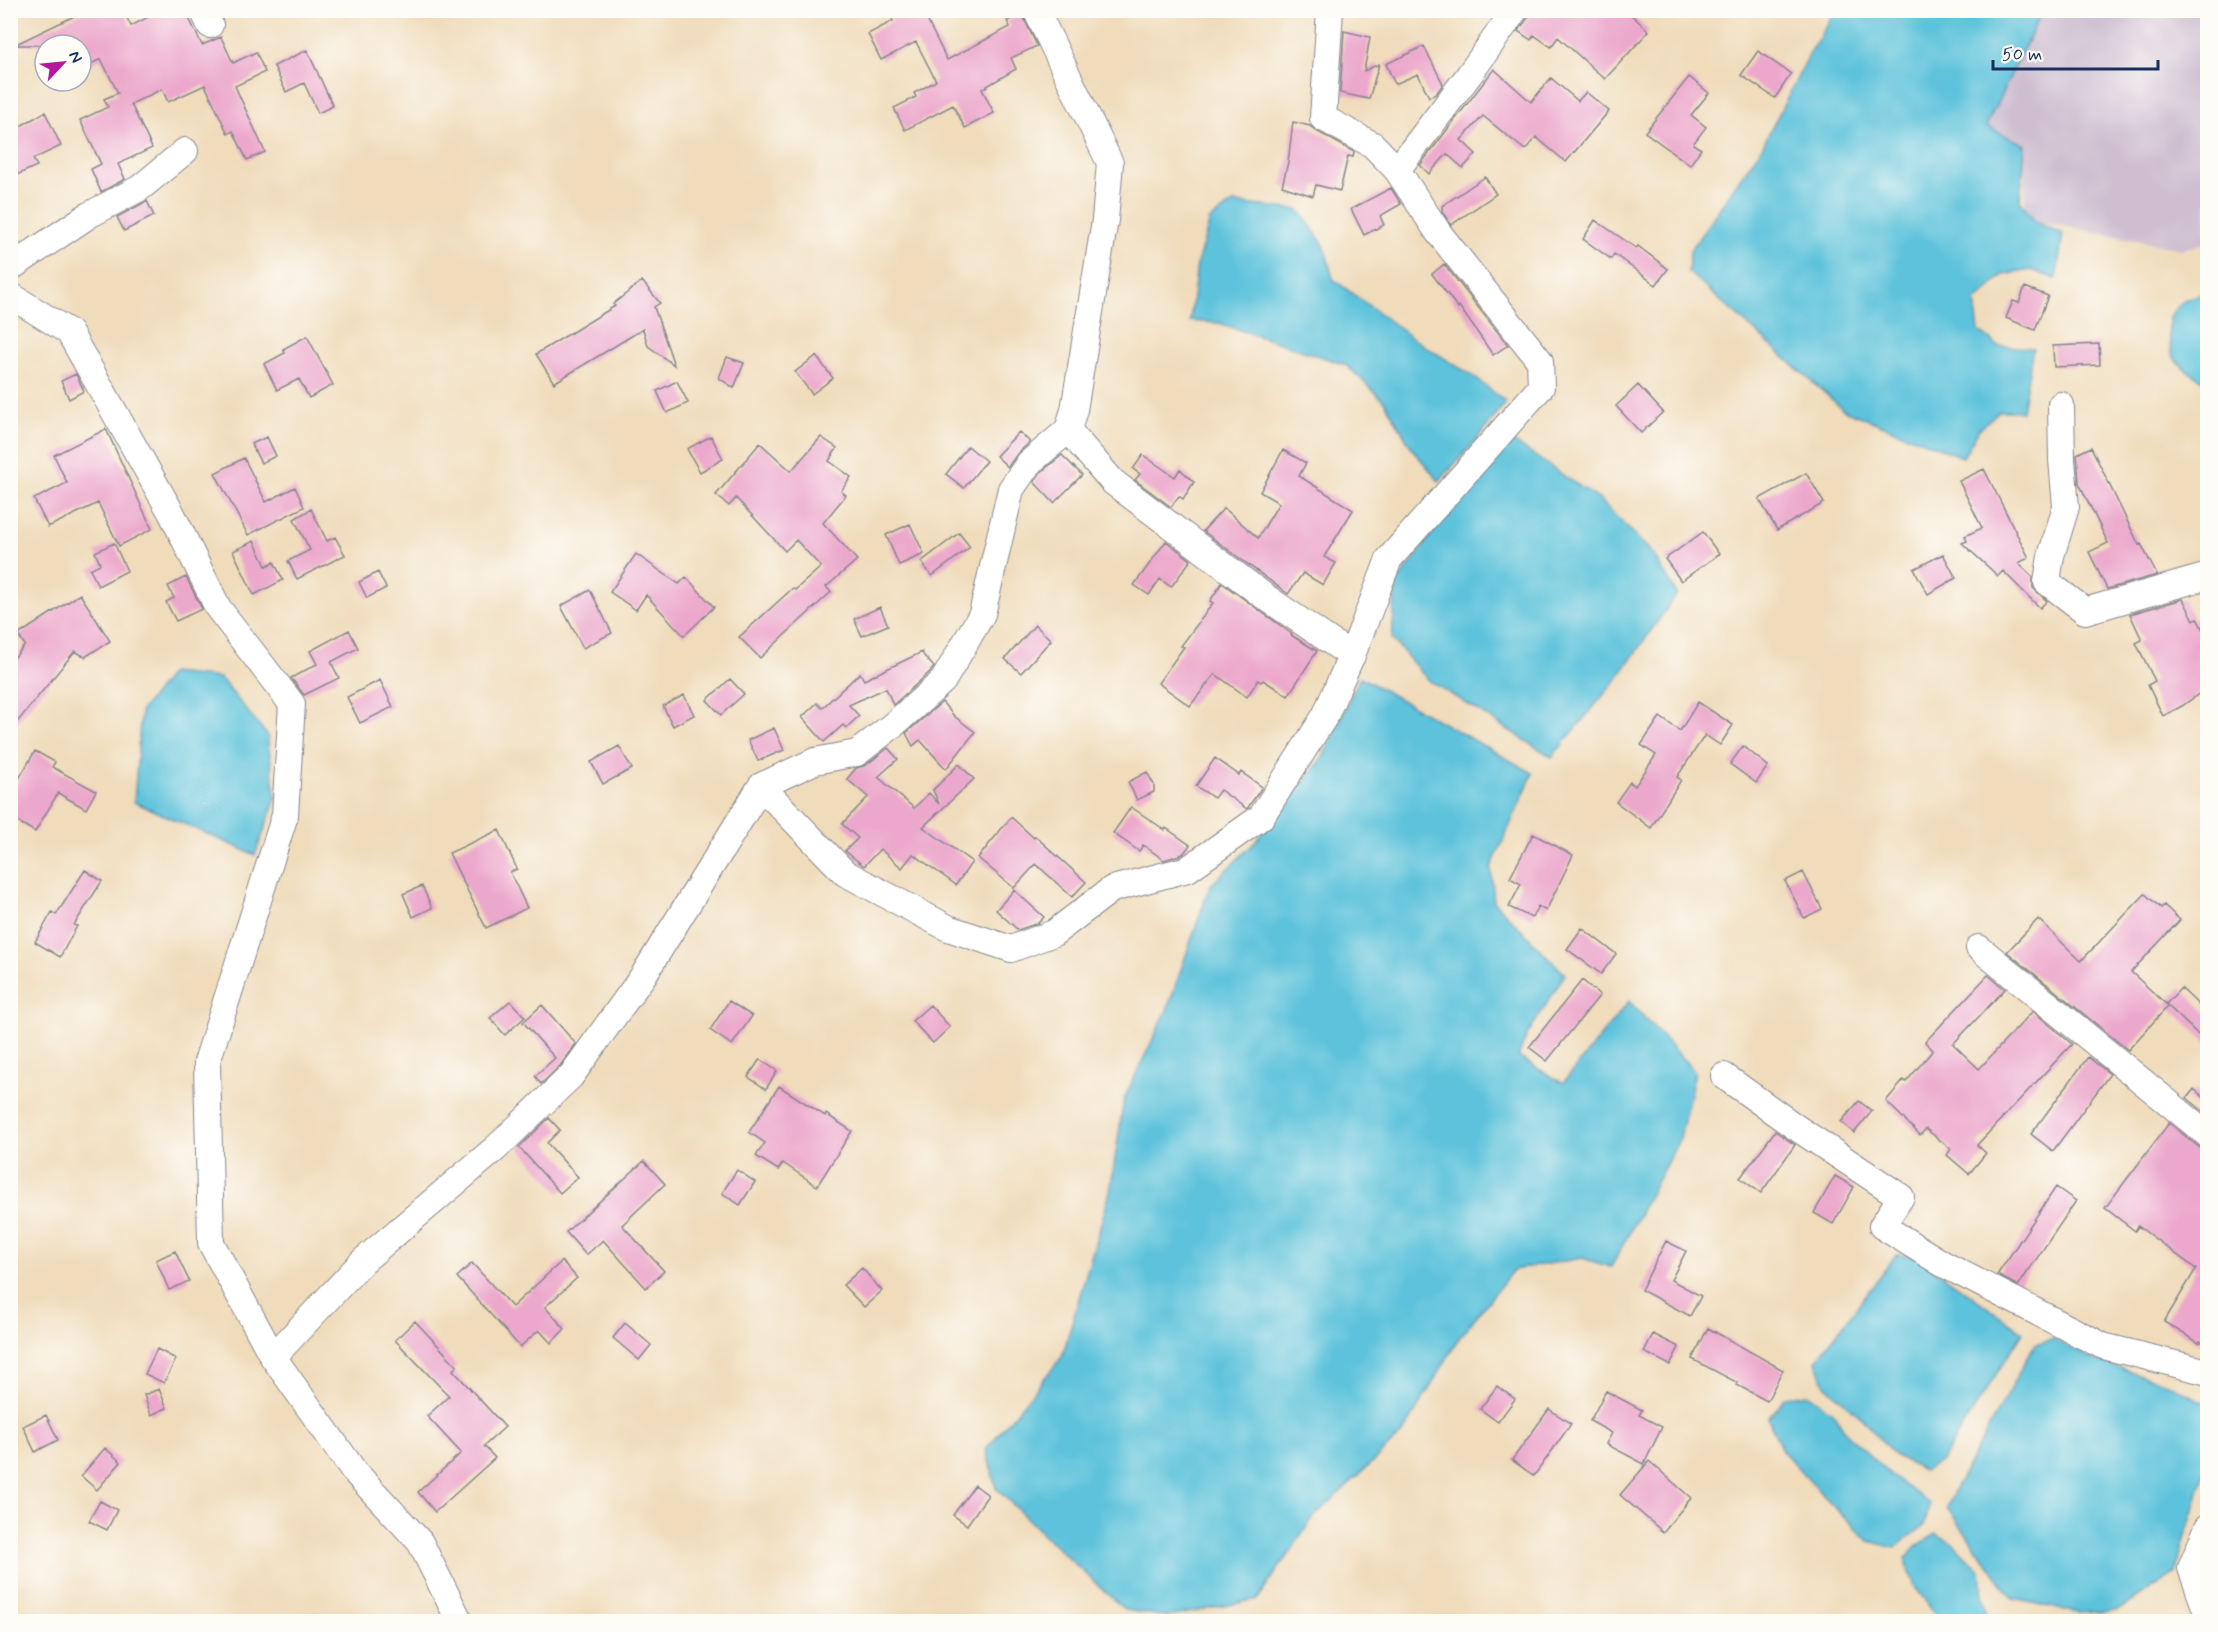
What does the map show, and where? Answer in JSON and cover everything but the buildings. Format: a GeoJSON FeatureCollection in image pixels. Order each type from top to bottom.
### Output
{"type":"FeatureCollection","features":[{"type":"Feature","properties":{"kind":"street"},"geometry":{"type":"LineString","coordinates":[[273,1357],[363,1261],[496,1148],[571,1076],[643,976],[762,786],[815,761],[857,753],[894,725],[943,681],[982,614],[1011,489],[1029,463],[1068,430],[1074,410],[1105,220],[1110,163],[1036,10]]}},
{"type":"Feature","properties":{"kind":"street"},"geometry":{"type":"LineString","coordinates":[[762,786],[845,873],[948,928],[1011,950],[1054,933],[1112,889],[1188,869],[1261,817],[1325,716],[1352,656],[1389,560],[1541,387],[1540,361],[1438,232],[1397,170],[1373,145],[1323,118],[1330,10]]}},
{"type":"Feature","properties":{"kind":"street"},"geometry":{"type":"LineString","coordinates":[[1397,170],[1515,10]]}},
{"type":"Feature","properties":{"kind":"street"},"geometry":{"type":"LineString","coordinates":[[10,268],[89,215],[140,188],[185,151]]}},
{"type":"Feature","properties":{"kind":"street"},"geometry":{"type":"LineString","coordinates":[[10,295],[69,332],[172,514],[218,608],[292,704],[285,815],[207,1062],[211,1243],[273,1357],[354,1471],[420,1542],[460,1622]]}},
{"type":"Feature","properties":{"kind":"street"},"geometry":{"type":"LineString","coordinates":[[2061,405],[2066,507],[2051,556],[2047,582],[2085,611],[2208,576]]}},
{"type":"Feature","properties":{"kind":"street"},"geometry":{"type":"LineString","coordinates":[[1068,430],[1113,482],[1264,596],[1352,656]]}},
{"type":"Feature","properties":{"kind":"street"},"geometry":{"type":"LineString","coordinates":[[1978,948],[2208,1135]]}},
{"type":"Feature","properties":{"kind":"street"},"geometry":{"type":"LineString","coordinates":[[1724,1076],[1901,1197],[1882,1226],[1943,1264],[2103,1346],[2208,1372]]}},
{"type":"Feature","properties":{"kind":"street"},"geometry":{"type":"LineString","coordinates":[[2208,1527],[2191,1568],[2208,1615]]}},
{"type":"Feature","properties":{"kind":"shaded area"},"geometry":{"type":"Polygon","coordinates":[[[1985,11],[2207,11],[2207,243],[2182,249],[2026,219],[2023,149],[1916,80],[1985,11]]]}},
{"type":"Feature","properties":{"kind":"water"},"geometry":{"type":"Polygon","coordinates":[[[1835,11],[2042,11],[1986,126],[2025,145],[2020,201],[2035,222],[2063,234],[2056,279],[2031,270],[2003,275],[1975,302],[1979,331],[1998,346],[2033,348],[2022,411],[1999,411],[1979,429],[1963,457],[1844,410],[1688,272],[1690,251],[1762,147],[1810,53],[1835,11]]]}},
{"type":"Feature","properties":{"kind":"water"},"geometry":{"type":"Polygon","coordinates":[[[1233,203],[1299,210],[1324,245],[1333,279],[1418,342],[1470,374],[1506,402],[1481,435],[1439,481],[1413,450],[1385,402],[1346,365],[1219,323],[1190,321],[1197,264],[1210,220],[1233,203]]]}},
{"type":"Feature","properties":{"kind":"water"},"geometry":{"type":"Polygon","coordinates":[[[2208,293],[2207,382],[2188,371],[2173,356],[2169,322],[2181,303],[2197,295],[2208,293]]]}},
{"type":"Feature","properties":{"kind":"water"},"geometry":{"type":"Polygon","coordinates":[[[1511,440],[1600,500],[1653,554],[1677,594],[1616,680],[1552,757],[1428,680],[1392,639],[1396,584],[1451,508],[1511,440]]]}},
{"type":"Feature","properties":{"kind":"water"},"geometry":{"type":"Polygon","coordinates":[[[171,673],[220,678],[267,735],[276,798],[255,855],[134,802],[141,711],[171,673]]]}},
{"type":"Feature","properties":{"kind":"water"},"geometry":{"type":"Polygon","coordinates":[[[1360,677],[1533,773],[1491,868],[1494,902],[1565,974],[1527,1035],[1518,1057],[1563,1083],[1629,1001],[1695,1072],[1680,1138],[1611,1267],[1582,1258],[1513,1270],[1459,1338],[1403,1433],[1312,1519],[1258,1599],[1168,1617],[1125,1610],[996,1488],[986,1449],[1062,1357],[1110,1192],[1124,1099],[1167,1010],[1210,886],[1254,843],[1322,759],[1360,677]]]}},
{"type":"Feature","properties":{"kind":"water"},"geometry":{"type":"Polygon","coordinates":[[[1896,1255],[1915,1256],[2023,1332],[1941,1461],[1924,1471],[1894,1455],[1862,1418],[1825,1385],[1816,1361],[1896,1255]]]}},
{"type":"Feature","properties":{"kind":"water"},"geometry":{"type":"Polygon","coordinates":[[[2054,1339],[2095,1360],[2167,1383],[2207,1404],[2207,1465],[2175,1573],[2117,1611],[2078,1613],[2014,1599],[1947,1508],[1956,1487],[2035,1344],[2054,1339]]]}},
{"type":"Feature","properties":{"kind":"water"},"geometry":{"type":"Polygon","coordinates":[[[1808,1394],[1832,1412],[1848,1435],[1890,1475],[1929,1503],[1925,1525],[1895,1548],[1869,1541],[1828,1501],[1782,1450],[1768,1418],[1785,1397],[1808,1394]]]}},
{"type":"Feature","properties":{"kind":"water"},"geometry":{"type":"Polygon","coordinates":[[[1936,1534],[1952,1542],[1981,1571],[1983,1596],[1989,1621],[1940,1621],[1915,1587],[1905,1558],[1915,1547],[1936,1534]]]}}]}
